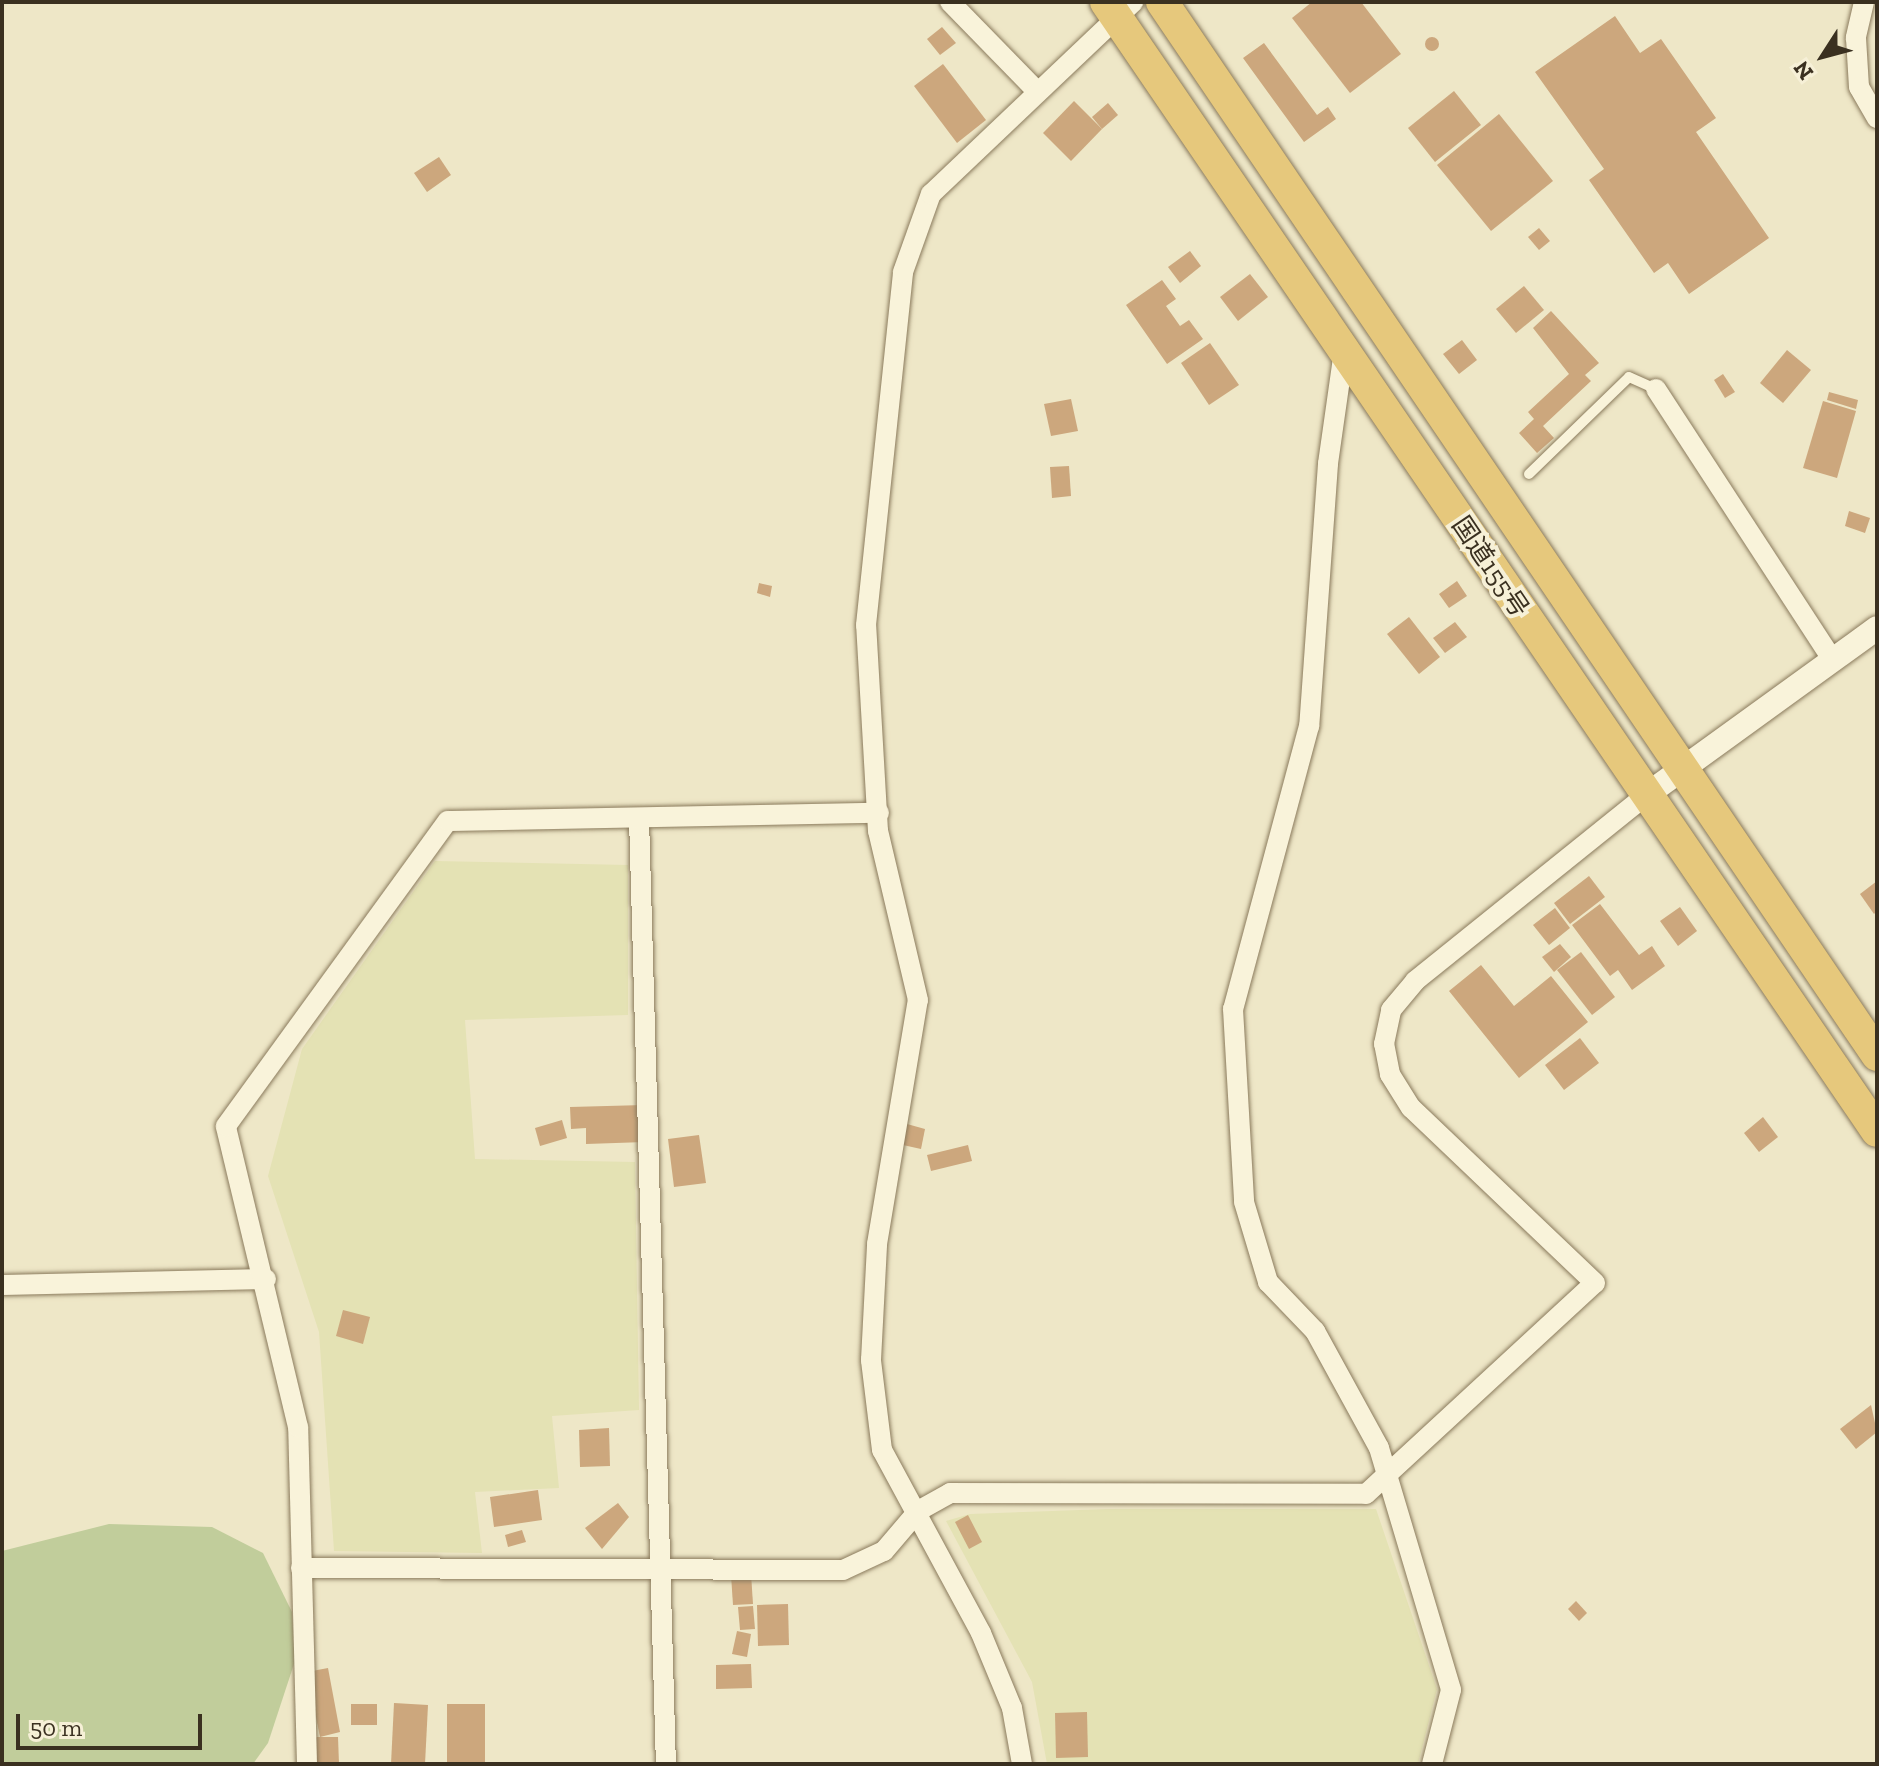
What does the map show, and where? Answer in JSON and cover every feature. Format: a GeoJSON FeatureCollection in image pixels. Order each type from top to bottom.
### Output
{"type":"FeatureCollection","features":[{"type":"Feature","properties":{"kind":"highway","name":"国道155号"},"geometry":{"type":"LineString","coordinates":[[1162,2],[1877,1055]]}},
{"type":"Feature","properties":{"kind":"highway","name":"国道155号"},"geometry":{"type":"LineString","coordinates":[[1119,9],[1344,351],[1645,796],[1877,1131]]}},
{"type":"Feature","properties":{"kind":"street"},"geometry":{"type":"LineString","coordinates":[[950,2],[1035,89]]}},
{"type":"Feature","properties":{"kind":"street"},"geometry":{"type":"LineString","coordinates":[[1864,2],[1856,38],[1859,87],[1877,118]]}},
{"type":"Feature","properties":{"kind":"street"},"geometry":{"type":"LineString","coordinates":[[1022,1764],[1012,1708],[981,1633],[918,1511],[882,1450],[871,1360],[877,1244],[918,1000],[879,813],[866,625],[903,272],[931,194],[1119,9]]}},
{"type":"Feature","properties":{"kind":"street"},"geometry":{"type":"LineString","coordinates":[[1344,351],[1309,726],[1233,1009],[1244,1202],[1268,1282],[1315,1331],[1387,1473],[1451,1690],[1432,1764]]}},
{"type":"Feature","properties":{"kind":"street"},"geometry":{"type":"LineString","coordinates":[[1656,389],[1831,657]]}},
{"type":"Feature","properties":{"kind":"street"},"geometry":{"type":"LineString","coordinates":[[301,1568],[843,1570],[884,1551],[918,1511],[950,1493],[1366,1494],[1595,1283],[1411,1108],[1390,1074],[1384,1044],[1391,1010],[1415,981],[1645,796],[1831,657],[1876,629]]}},
{"type":"Feature","properties":{"kind":"street"},"geometry":{"type":"LineString","coordinates":[[307,1764],[298,1427],[266,1279],[226,1126],[448,821],[879,813]]}},
{"type":"Feature","properties":{"kind":"street"},"geometry":{"type":"LineString","coordinates":[[639,818],[657,1567],[666,1764]]}},
{"type":"Feature","properties":{"kind":"street"},"geometry":{"type":"LineString","coordinates":[[2,1285],[266,1279]]}},
{"type":"Feature","properties":{"kind":"lane"},"geometry":{"type":"LineString","coordinates":[[1529,474],[1629,377],[1656,389]]}},
{"type":"Feature","properties":{"kind":"shaded area"},"geometry":{"type":"Polygon","coordinates":[[[435,861],[628,865],[628,1015],[465,1020],[475,1159],[635,1162],[639,1410],[552,1416],[559,1488],[475,1492],[482,1553],[334,1551],[319,1332],[268,1176],[302,1049],[435,861]]]}},
{"type":"Feature","properties":{"kind":"shaded area"},"geometry":{"type":"Polygon","coordinates":[[[1109,1509],[1376,1509],[1437,1689],[1418,1764],[1047,1764],[1032,1682],[946,1521],[970,1514],[1109,1509]]]}},
{"type":"Feature","properties":{"kind":"green space"},"geometry":{"type":"Polygon","coordinates":[[[109,1524],[212,1527],[263,1553],[292,1612],[295,1661],[268,1743],[253,1764],[2,1764],[2,1551],[109,1524]]]}},
{"type":"Feature","properties":{"kind":"building"},"geometry":{"type":"Polygon","coordinates":[[[1312,2],[1361,2],[1401,54],[1350,93],[1292,18],[1312,2]]]}},
{"type":"Feature","properties":{"kind":"building"},"geometry":{"type":"Polygon","coordinates":[[[1615,16],[1640,53],[1661,39],[1716,118],[1696,132],[1769,238],[1689,294],[1668,263],[1654,273],[1589,180],[1604,169],[1535,72],[1615,16]]]}},
{"type":"Feature","properties":{"kind":"building"},"geometry":{"type":"Polygon","coordinates":[[[942,27],[956,43],[940,55],[927,39],[942,27]]]}},
{"type":"Feature","properties":{"kind":"building"},"geometry":{"type":"Polygon","coordinates":[[[1432,37],[1439,44],[1432,51],[1425,44],[1432,37]]]}},
{"type":"Feature","properties":{"kind":"building"},"geometry":{"type":"Polygon","coordinates":[[[1264,43],[1317,115],[1328,107],[1336,119],[1304,142],[1243,58],[1264,43]]]}},
{"type":"Feature","properties":{"kind":"building"},"geometry":{"type":"Polygon","coordinates":[[[943,64],[986,120],[957,143],[914,86],[943,64]]]}},
{"type":"Feature","properties":{"kind":"building"},"geometry":{"type":"Polygon","coordinates":[[[1454,91],[1481,125],[1435,162],[1408,128],[1454,91]]]}},
{"type":"Feature","properties":{"kind":"building"},"geometry":{"type":"Polygon","coordinates":[[[1074,101],[1102,129],[1071,161],[1043,133],[1074,101]]]}},
{"type":"Feature","properties":{"kind":"building"},"geometry":{"type":"Polygon","coordinates":[[[1108,103],[1118,115],[1102,129],[1092,117],[1108,103]]]}},
{"type":"Feature","properties":{"kind":"building"},"geometry":{"type":"Polygon","coordinates":[[[1499,114],[1553,181],[1491,231],[1437,165],[1499,114]]]}},
{"type":"Feature","properties":{"kind":"building"},"geometry":{"type":"Polygon","coordinates":[[[439,157],[451,175],[427,192],[414,173],[439,157]]]}},
{"type":"Feature","properties":{"kind":"building"},"geometry":{"type":"Polygon","coordinates":[[[1539,228],[1550,241],[1539,250],[1528,237],[1539,228]]]}},
{"type":"Feature","properties":{"kind":"building"},"geometry":{"type":"Polygon","coordinates":[[[1190,251],[1201,266],[1180,283],[1168,267],[1190,251]]]}},
{"type":"Feature","properties":{"kind":"building"},"geometry":{"type":"Polygon","coordinates":[[[1250,274],[1268,297],[1238,321],[1220,297],[1250,274]]]}},
{"type":"Feature","properties":{"kind":"building"},"geometry":{"type":"Polygon","coordinates":[[[1162,280],[1176,299],[1166,306],[1180,326],[1189,320],[1203,339],[1167,364],[1126,305],[1162,280]]]}},
{"type":"Feature","properties":{"kind":"building"},"geometry":{"type":"Polygon","coordinates":[[[1524,286],[1544,310],[1516,333],[1496,309],[1524,286]]]}},
{"type":"Feature","properties":{"kind":"building"},"geometry":{"type":"Polygon","coordinates":[[[1551,311],[1599,363],[1585,375],[1591,381],[1543,426],[1554,438],[1537,453],[1519,433],[1534,419],[1528,412],[1569,374],[1533,328],[1551,311]]]}},
{"type":"Feature","properties":{"kind":"building"},"geometry":{"type":"Polygon","coordinates":[[[1462,340],[1477,360],[1459,374],[1443,354],[1462,340]]]}},
{"type":"Feature","properties":{"kind":"building"},"geometry":{"type":"Polygon","coordinates":[[[1210,343],[1239,385],[1209,405],[1181,363],[1210,343]]]}},
{"type":"Feature","properties":{"kind":"building"},"geometry":{"type":"Polygon","coordinates":[[[1787,350],[1811,370],[1783,403],[1760,383],[1787,350]]]}},
{"type":"Feature","properties":{"kind":"building"},"geometry":{"type":"Polygon","coordinates":[[[1723,374],[1735,392],[1725,398],[1714,380],[1723,374]]]}},
{"type":"Feature","properties":{"kind":"building"},"geometry":{"type":"Polygon","coordinates":[[[1829,392],[1858,400],[1856,409],[1827,400],[1829,392]]]}},
{"type":"Feature","properties":{"kind":"building"},"geometry":{"type":"Polygon","coordinates":[[[1071,399],[1078,431],[1051,436],[1044,404],[1071,399]]]}},
{"type":"Feature","properties":{"kind":"building"},"geometry":{"type":"Polygon","coordinates":[[[1823,401],[1856,411],[1837,478],[1803,468],[1823,401]]]}},
{"type":"Feature","properties":{"kind":"building"},"geometry":{"type":"Polygon","coordinates":[[[1069,466],[1071,496],[1052,498],[1050,467],[1069,466]]]}},
{"type":"Feature","properties":{"kind":"building"},"geometry":{"type":"Polygon","coordinates":[[[1849,511],[1870,518],[1865,533],[1845,526],[1849,511]]]}},
{"type":"Feature","properties":{"kind":"building"},"geometry":{"type":"Polygon","coordinates":[[[1457,581],[1467,596],[1449,608],[1439,594],[1457,581]]]}},
{"type":"Feature","properties":{"kind":"building"},"geometry":{"type":"Polygon","coordinates":[[[759,583],[772,586],[770,597],[757,593],[759,583]]]}},
{"type":"Feature","properties":{"kind":"building"},"geometry":{"type":"Polygon","coordinates":[[[1409,617],[1440,657],[1419,674],[1387,634],[1409,617]]]}},
{"type":"Feature","properties":{"kind":"building"},"geometry":{"type":"Polygon","coordinates":[[[1455,622],[1467,637],[1445,653],[1433,638],[1455,622]]]}},
{"type":"Feature","properties":{"kind":"building"},"geometry":{"type":"Polygon","coordinates":[[[1589,876],[1605,897],[1570,924],[1554,903],[1589,876]]]}},
{"type":"Feature","properties":{"kind":"building"},"geometry":{"type":"Polygon","coordinates":[[[1877,881],[1877,911],[1874,914],[1860,894],[1877,881]]]}},
{"type":"Feature","properties":{"kind":"building"},"geometry":{"type":"Polygon","coordinates":[[[1600,904],[1639,955],[1652,946],[1665,966],[1632,990],[1618,970],[1610,976],[1572,925],[1600,904]]]}},
{"type":"Feature","properties":{"kind":"building"},"geometry":{"type":"Polygon","coordinates":[[[1680,907],[1697,931],[1678,946],[1660,921],[1680,907]]]}},
{"type":"Feature","properties":{"kind":"building"},"geometry":{"type":"Polygon","coordinates":[[[1555,908],[1570,928],[1549,945],[1533,925],[1555,908]]]}},
{"type":"Feature","properties":{"kind":"building"},"geometry":{"type":"Polygon","coordinates":[[[1560,944],[1571,957],[1554,972],[1542,957],[1560,944]]]}},
{"type":"Feature","properties":{"kind":"building"},"geometry":{"type":"Polygon","coordinates":[[[1581,952],[1615,997],[1592,1015],[1557,970],[1581,952]]]}},
{"type":"Feature","properties":{"kind":"building"},"geometry":{"type":"Polygon","coordinates":[[[1481,965],[1514,1006],[1551,976],[1588,1022],[1519,1078],[1449,991],[1481,965]]]}},
{"type":"Feature","properties":{"kind":"building"},"geometry":{"type":"Polygon","coordinates":[[[1580,1038],[1599,1063],[1564,1090],[1545,1065],[1580,1038]]]}},
{"type":"Feature","properties":{"kind":"building"},"geometry":{"type":"Polygon","coordinates":[[[644,1105],[645,1142],[586,1144],[586,1128],[571,1129],[570,1107],[644,1105]]]}},
{"type":"Feature","properties":{"kind":"building"},"geometry":{"type":"Polygon","coordinates":[[[1763,1117],[1778,1137],[1759,1152],[1744,1133],[1763,1117]]]}},
{"type":"Feature","properties":{"kind":"building"},"geometry":{"type":"Polygon","coordinates":[[[562,1120],[567,1138],[540,1146],[535,1128],[562,1120]]]}},
{"type":"Feature","properties":{"kind":"building"},"geometry":{"type":"Polygon","coordinates":[[[907,1124],[925,1129],[921,1149],[903,1145],[907,1124]]]}},
{"type":"Feature","properties":{"kind":"building"},"geometry":{"type":"Polygon","coordinates":[[[699,1135],[706,1183],[674,1187],[668,1139],[699,1135]]]}},
{"type":"Feature","properties":{"kind":"building"},"geometry":{"type":"Polygon","coordinates":[[[968,1145],[972,1161],[931,1171],[927,1155],[968,1145]]]}},
{"type":"Feature","properties":{"kind":"building"},"geometry":{"type":"Polygon","coordinates":[[[343,1310],[370,1317],[363,1344],[336,1336],[343,1310]]]}},
{"type":"Feature","properties":{"kind":"building"},"geometry":{"type":"Polygon","coordinates":[[[1871,1405],[1877,1432],[1856,1449],[1840,1429],[1871,1405]]]}},
{"type":"Feature","properties":{"kind":"building"},"geometry":{"type":"Polygon","coordinates":[[[609,1428],[610,1466],[580,1467],[579,1430],[609,1428]]]}},
{"type":"Feature","properties":{"kind":"building"},"geometry":{"type":"Polygon","coordinates":[[[538,1490],[542,1520],[494,1527],[490,1497],[538,1490]]]}},
{"type":"Feature","properties":{"kind":"building"},"geometry":{"type":"Polygon","coordinates":[[[618,1503],[629,1517],[602,1549],[585,1528],[618,1503]]]}},
{"type":"Feature","properties":{"kind":"building"},"geometry":{"type":"Polygon","coordinates":[[[968,1515],[982,1542],[969,1549],[955,1522],[968,1515]]]}},
{"type":"Feature","properties":{"kind":"building"},"geometry":{"type":"Polygon","coordinates":[[[522,1530],[526,1542],[508,1547],[505,1535],[522,1530]]]}},
{"type":"Feature","properties":{"kind":"building"},"geometry":{"type":"Polygon","coordinates":[[[751,1574],[753,1604],[733,1605],[731,1575],[751,1574]]]}},
{"type":"Feature","properties":{"kind":"building"},"geometry":{"type":"Polygon","coordinates":[[[1576,1601],[1587,1613],[1579,1621],[1568,1609],[1576,1601]]]}},
{"type":"Feature","properties":{"kind":"building"},"geometry":{"type":"Polygon","coordinates":[[[788,1604],[789,1645],[758,1646],[757,1605],[788,1604]]]}},
{"type":"Feature","properties":{"kind":"building"},"geometry":{"type":"Polygon","coordinates":[[[753,1606],[755,1629],[740,1630],[738,1607],[753,1606]]]}},
{"type":"Feature","properties":{"kind":"building"},"geometry":{"type":"Polygon","coordinates":[[[737,1631],[751,1634],[747,1657],[732,1654],[737,1631]]]}},
{"type":"Feature","properties":{"kind":"building"},"geometry":{"type":"Polygon","coordinates":[[[751,1664],[752,1688],[716,1689],[716,1665],[751,1664]]]}},
{"type":"Feature","properties":{"kind":"building"},"geometry":{"type":"Polygon","coordinates":[[[328,1668],[340,1732],[320,1737],[307,1672],[328,1668]]]}},
{"type":"Feature","properties":{"kind":"building"},"geometry":{"type":"Polygon","coordinates":[[[394,1703],[428,1705],[425,1764],[391,1764],[394,1703]]]}},
{"type":"Feature","properties":{"kind":"building"},"geometry":{"type":"Polygon","coordinates":[[[351,1704],[377,1704],[377,1725],[351,1725],[351,1704]]]}},
{"type":"Feature","properties":{"kind":"building"},"geometry":{"type":"Polygon","coordinates":[[[447,1704],[485,1704],[485,1764],[447,1764],[447,1704]]]}},
{"type":"Feature","properties":{"kind":"building"},"geometry":{"type":"Polygon","coordinates":[[[1087,1712],[1088,1757],[1056,1758],[1055,1713],[1087,1712]]]}},
{"type":"Feature","properties":{"kind":"building"},"geometry":{"type":"Polygon","coordinates":[[[314,1737],[338,1737],[339,1764],[314,1764],[314,1737]]]}}]}
